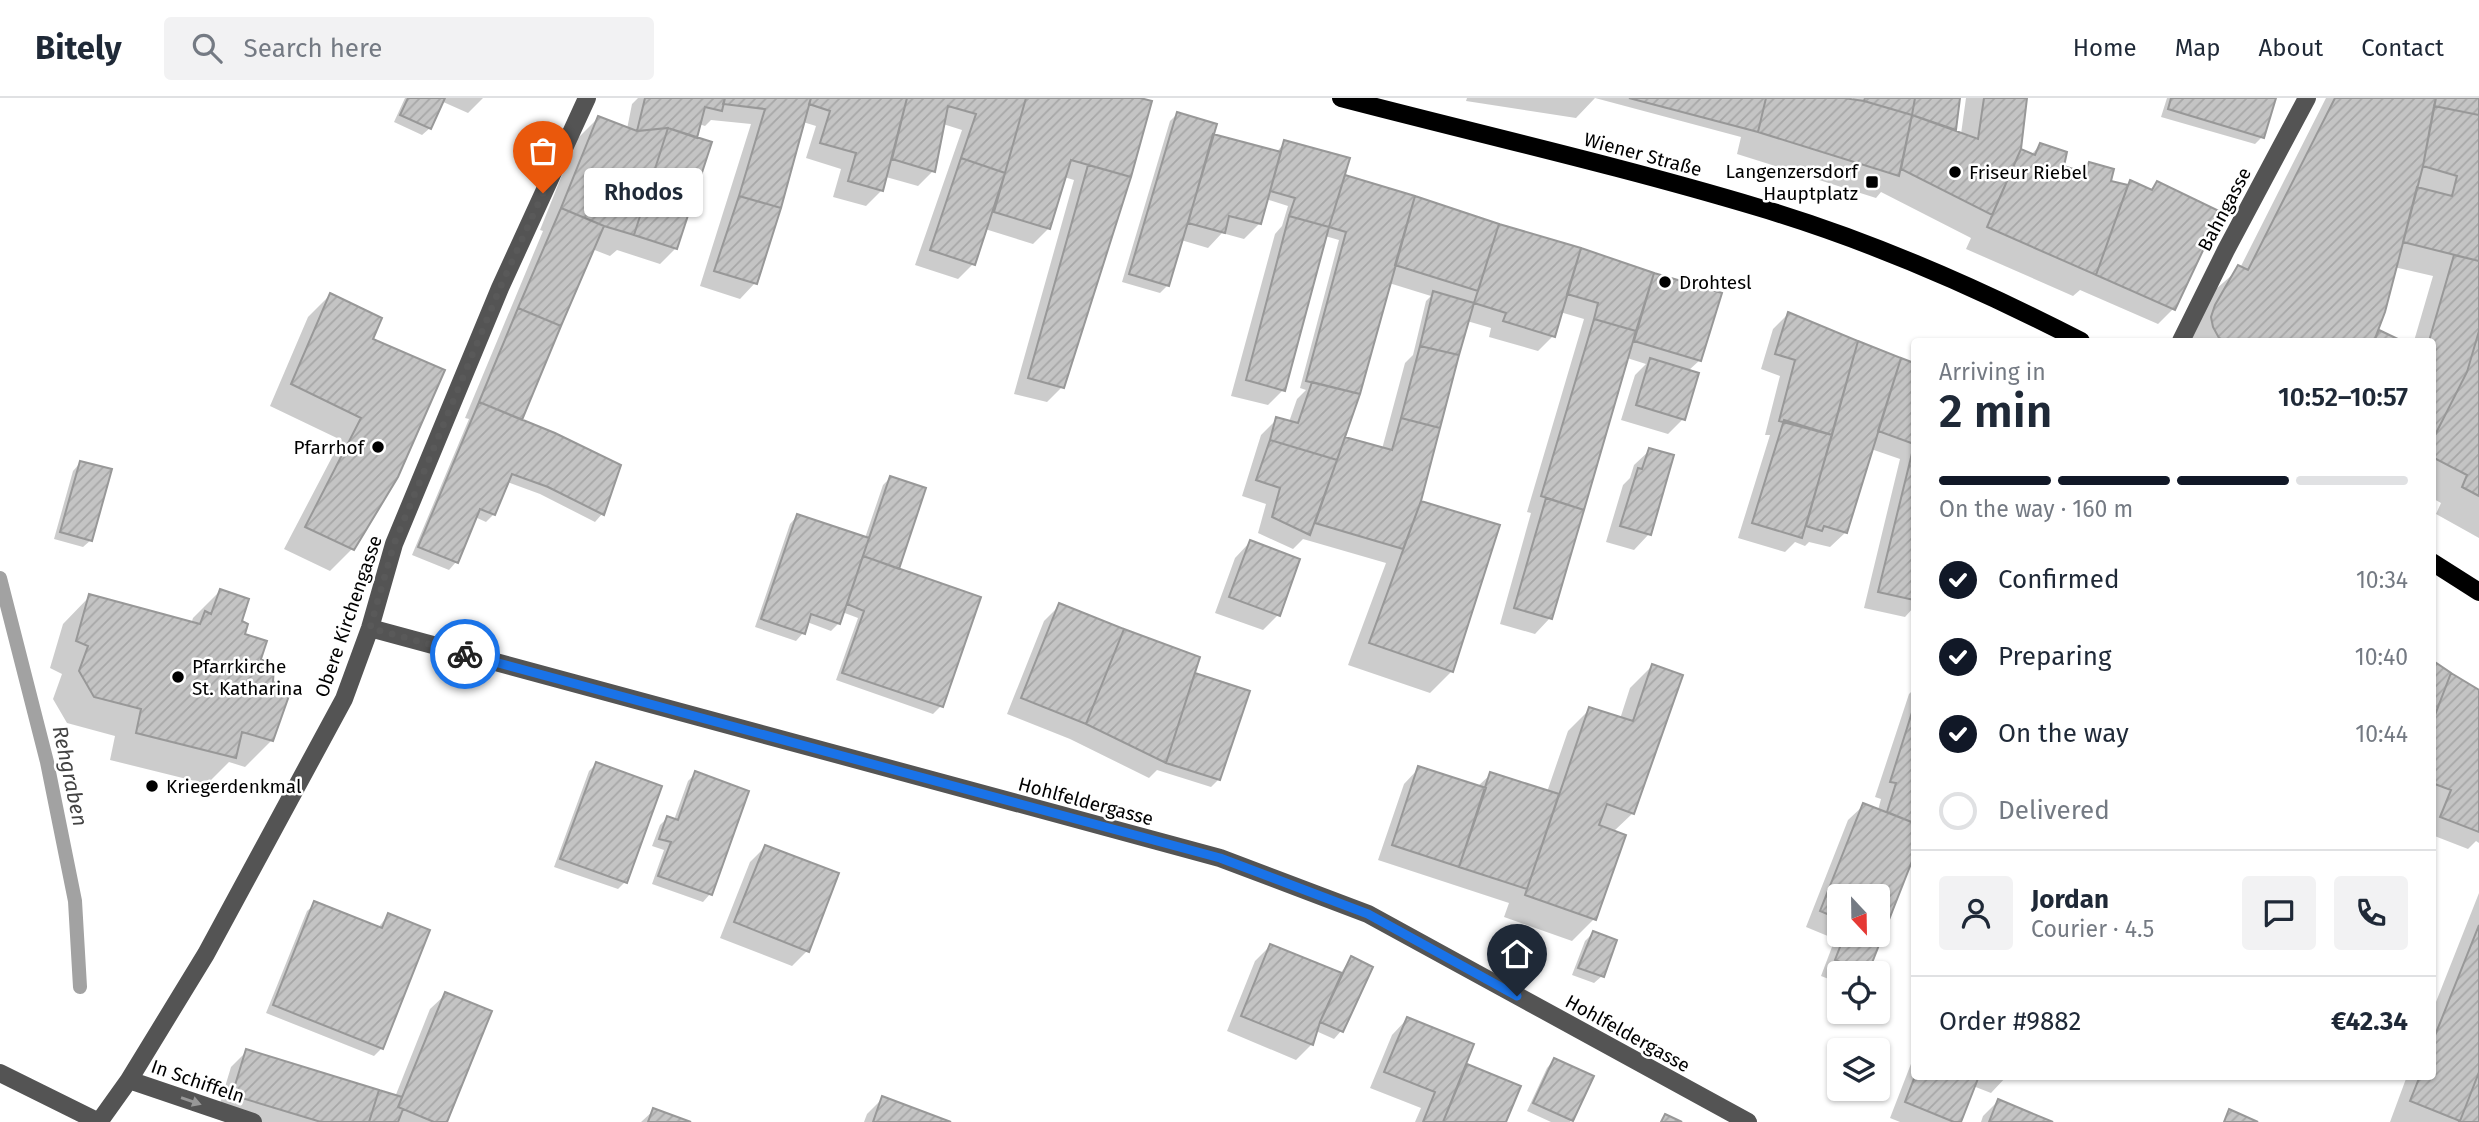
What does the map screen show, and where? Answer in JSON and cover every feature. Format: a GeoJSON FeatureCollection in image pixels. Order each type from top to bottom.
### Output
{"type":"FeatureCollection","features":[{"type":"Feature","properties":{"kind":"main road","name":"Wiener Straße"},"geometry":{"type":"LineString","coordinates":[[1340,98],[1759,208],[1845,237],[1976,290],[2075,338]]}},
{"type":"Feature","properties":{"kind":"main road"},"geometry":{"type":"LineString","coordinates":[[2436,565],[2479,592]]}},
{"type":"Feature","properties":{"kind":"street","name":"Obere Kirchengasse"},"geometry":{"type":"LineString","coordinates":[[99,1122],[129,1080],[206,954],[344,699],[370,628],[400,531],[500,288],[587,98]]}},
{"type":"Feature","properties":{"kind":"street","name":"Bahngasse"},"geometry":{"type":"LineString","coordinates":[[2182,338],[2307,98]]}},
{"type":"Feature","properties":{"kind":"street","name":"Hohlfeldergasse"},"geometry":{"type":"LineString","coordinates":[[370,628],[1220,858],[1368,914],[1748,1122]]}},
{"type":"Feature","properties":{"kind":"street"},"geometry":{"type":"LineString","coordinates":[[0,1073],[99,1122]]}},
{"type":"Feature","properties":{"kind":"street","name":"In Schiffeln"},"geometry":{"type":"LineString","coordinates":[[129,1080],[254,1122]]}},
{"type":"Feature","properties":{"kind":"building"},"geometry":{"type":"Polygon","coordinates":[[[408,98],[445,98],[431,129],[400,115],[408,98]]]}},
{"type":"Feature","properties":{"kind":"building"},"geometry":{"type":"Polygon","coordinates":[[[645,98],[725,98],[722,111],[705,107],[697,138],[668,128],[637,131],[645,98]]]}},
{"type":"Feature","properties":{"kind":"building"},"geometry":{"type":"Polygon","coordinates":[[[725,98],[811,98],[781,208],[739,196],[765,109],[723,104],[725,98]]]}},
{"type":"Feature","properties":{"kind":"building"},"geometry":{"type":"Polygon","coordinates":[[[811,98],[907,98],[883,191],[848,181],[856,153],[820,143],[830,111],[809,104],[811,98]]]}},
{"type":"Feature","properties":{"kind":"building"},"geometry":{"type":"Polygon","coordinates":[[[907,98],[1026,98],[1005,173],[961,158],[976,114],[948,106],[935,172],[892,159],[907,98]]]}},
{"type":"Feature","properties":{"kind":"building"},"geometry":{"type":"Polygon","coordinates":[[[1026,98],[1140,98],[1152,101],[1131,177],[1071,160],[1050,229],[994,212],[1026,98]]]}},
{"type":"Feature","properties":{"kind":"building"},"geometry":{"type":"Polygon","coordinates":[[[1629,98],[1766,98],[1758,132],[1629,98]]]}},
{"type":"Feature","properties":{"kind":"building"},"geometry":{"type":"Polygon","coordinates":[[[1766,98],[1844,98],[1912,115],[1899,176],[1758,132],[1766,98]]]}},
{"type":"Feature","properties":{"kind":"building"},"geometry":{"type":"Polygon","coordinates":[[[1865,98],[1915,98],[1912,115],[1864,101],[1865,98]]]}},
{"type":"Feature","properties":{"kind":"building"},"geometry":{"type":"Polygon","coordinates":[[[1915,98],[1960,98],[1956,130],[1912,115],[1915,98]]]}},
{"type":"Feature","properties":{"kind":"building"},"geometry":{"type":"Polygon","coordinates":[[[1984,98],[2027,98],[2021,149],[1992,215],[1901,169],[1912,115],[1978,139],[1984,98]]]}},
{"type":"Feature","properties":{"kind":"building"},"geometry":{"type":"Polygon","coordinates":[[[2171,98],[2276,98],[2264,138],[2168,109],[2171,98]]]}},
{"type":"Feature","properties":{"kind":"building"},"geometry":{"type":"Polygon","coordinates":[[[2335,98],[2436,98],[2423,166],[2385,312],[2375,338],[2219,338],[2211,317],[2215,305],[2238,265],[2248,270],[2335,98]]]}},
{"type":"Feature","properties":{"kind":"building"},"geometry":{"type":"Polygon","coordinates":[[[2436,98],[2479,98],[2479,115],[2434,106],[2436,98]]]}},
{"type":"Feature","properties":{"kind":"building"},"geometry":{"type":"Polygon","coordinates":[[[2434,106],[2479,115],[2479,261],[2403,242],[2417,187],[2452,196],[2457,176],[2423,166],[2434,106]]]}},
{"type":"Feature","properties":{"kind":"building"},"geometry":{"type":"Polygon","coordinates":[[[1177,112],[1217,124],[1169,286],[1129,274],[1177,112]]]}},
{"type":"Feature","properties":{"kind":"building"},"geometry":{"type":"Polygon","coordinates":[[[598,116],[637,131],[668,128],[634,235],[561,208],[598,116]]]}},
{"type":"Feature","properties":{"kind":"building"},"geometry":{"type":"Polygon","coordinates":[[[668,128],[712,142],[677,249],[634,235],[668,128]]]}},
{"type":"Feature","properties":{"kind":"building"},"geometry":{"type":"Polygon","coordinates":[[[1213,134],[1281,152],[1261,224],[1229,216],[1225,233],[1188,223],[1213,134]]]}},
{"type":"Feature","properties":{"kind":"building"},"geometry":{"type":"Polygon","coordinates":[[[1284,140],[1350,158],[1329,227],[1289,216],[1295,198],[1270,191],[1284,140]]]}},
{"type":"Feature","properties":{"kind":"building"},"geometry":{"type":"Polygon","coordinates":[[[2040,143],[2067,152],[2064,166],[2085,173],[2089,162],[2114,169],[2111,181],[2128,185],[2096,275],[1987,227],[2021,149],[2035,155],[2040,143]]]}},
{"type":"Feature","properties":{"kind":"building"},"geometry":{"type":"Polygon","coordinates":[[[961,158],[1005,173],[975,265],[930,250],[961,158]]]}},
{"type":"Feature","properties":{"kind":"building"},"geometry":{"type":"Polygon","coordinates":[[[1088,165],[1131,177],[1064,388],[1028,378],[1088,165]]]}},
{"type":"Feature","properties":{"kind":"building"},"geometry":{"type":"Polygon","coordinates":[[[1345,175],[1415,196],[1360,394],[1306,381],[1346,232],[1329,227],[1345,175]]]}},
{"type":"Feature","properties":{"kind":"building"},"geometry":{"type":"Polygon","coordinates":[[[2130,180],[2152,190],[2157,181],[2221,212],[2175,310],[2096,275],[2130,180]]]}},
{"type":"Feature","properties":{"kind":"building"},"geometry":{"type":"Polygon","coordinates":[[[739,196],[781,208],[757,284],[714,271],[739,196]]]}},
{"type":"Feature","properties":{"kind":"building"},"geometry":{"type":"Polygon","coordinates":[[[1415,196],[1499,224],[1478,291],[1395,265],[1415,196]]]}},
{"type":"Feature","properties":{"kind":"building"},"geometry":{"type":"Polygon","coordinates":[[[561,208],[604,226],[561,326],[518,308],[561,208]]]}},
{"type":"Feature","properties":{"kind":"building"},"geometry":{"type":"Polygon","coordinates":[[[1289,216],[1329,227],[1285,391],[1246,380],[1289,216]]]}},
{"type":"Feature","properties":{"kind":"building"},"geometry":{"type":"Polygon","coordinates":[[[1499,224],[1581,248],[1555,337],[1503,321],[1506,313],[1474,303],[1499,224]]]}},
{"type":"Feature","properties":{"kind":"building"},"geometry":{"type":"Polygon","coordinates":[[[1581,248],[1654,273],[1636,331],[1594,319],[1598,303],[1567,294],[1581,248]]]}},
{"type":"Feature","properties":{"kind":"building"},"geometry":{"type":"Polygon","coordinates":[[[2454,255],[2479,261],[2479,331],[2467,372],[2436,433],[2436,338],[2430,338],[2454,255]]]}},
{"type":"Feature","properties":{"kind":"building"},"geometry":{"type":"Polygon","coordinates":[[[1654,273],[1722,293],[1701,361],[1634,341],[1654,273]]]}},
{"type":"Feature","properties":{"kind":"building"},"geometry":{"type":"Polygon","coordinates":[[[1433,291],[1474,303],[1459,355],[1420,346],[1433,291]]]}},
{"type":"Feature","properties":{"kind":"building","name":"Pfarrhof"},"geometry":{"type":"Polygon","coordinates":[[[330,293],[382,318],[373,339],[445,370],[398,477],[354,550],[305,527],[361,418],[291,384],[330,293]]]}},
{"type":"Feature","properties":{"kind":"building"},"geometry":{"type":"Polygon","coordinates":[[[518,308],[561,326],[522,420],[479,402],[518,308]]]}},
{"type":"Feature","properties":{"kind":"building"},"geometry":{"type":"Polygon","coordinates":[[[1788,312],[1858,341],[1832,435],[1779,421],[1795,360],[1775,354],[1788,312]]]}},
{"type":"Feature","properties":{"kind":"building"},"geometry":{"type":"Polygon","coordinates":[[[1594,319],[1636,331],[1584,510],[1541,496],[1594,319]]]}},
{"type":"Feature","properties":{"kind":"building"},"geometry":{"type":"Polygon","coordinates":[[[2379,330],[2396,338],[2375,338],[2379,330]]]}},
{"type":"Feature","properties":{"kind":"building"},"geometry":{"type":"Polygon","coordinates":[[[2479,331],[2479,496],[2462,487],[2467,475],[2436,459],[2436,433],[2467,372],[2479,331]]]}},
{"type":"Feature","properties":{"kind":"building"},"geometry":{"type":"Polygon","coordinates":[[[1858,341],[1901,358],[1847,533],[1824,526],[1822,531],[1806,526],[1858,341]]]}},
{"type":"Feature","properties":{"kind":"building"},"geometry":{"type":"Polygon","coordinates":[[[1420,346],[1459,355],[1440,428],[1401,418],[1420,346]]]}},
{"type":"Feature","properties":{"kind":"building"},"geometry":{"type":"Polygon","coordinates":[[[1650,358],[1699,373],[1685,420],[1636,405],[1650,358]]]}},
{"type":"Feature","properties":{"kind":"building"},"geometry":{"type":"Polygon","coordinates":[[[1901,358],[1911,362],[1911,443],[1878,431],[1901,358]]]}},
{"type":"Feature","properties":{"kind":"building"},"geometry":{"type":"Polygon","coordinates":[[[1312,382],[1360,394],[1337,460],[1270,440],[1276,417],[1298,423],[1312,382]]]}},
{"type":"Feature","properties":{"kind":"building"},"geometry":{"type":"Polygon","coordinates":[[[479,402],[555,433],[621,465],[604,515],[548,487],[512,474],[495,515],[480,509],[458,563],[418,547],[479,402]]]}},
{"type":"Feature","properties":{"kind":"building"},"geometry":{"type":"Polygon","coordinates":[[[1401,418],[1440,428],[1421,501],[1403,549],[1315,523],[1345,437],[1392,450],[1401,418]]]}},
{"type":"Feature","properties":{"kind":"building"},"geometry":{"type":"Polygon","coordinates":[[[1784,420],[1832,435],[1802,538],[1752,523],[1784,420]]]}},
{"type":"Feature","properties":{"kind":"building"},"geometry":{"type":"Polygon","coordinates":[[[1270,440],[1337,460],[1310,535],[1272,517],[1280,488],[1256,480],[1270,440]]]}},
{"type":"Feature","properties":{"kind":"building"},"geometry":{"type":"Polygon","coordinates":[[[1649,448],[1674,455],[1651,535],[1620,526],[1638,468],[1642,469],[1649,448]]]}},
{"type":"Feature","properties":{"kind":"building"},"geometry":{"type":"Polygon","coordinates":[[[1911,457],[1911,599],[1878,592],[1911,457]]]}},
{"type":"Feature","properties":{"kind":"building"},"geometry":{"type":"Polygon","coordinates":[[[80,461],[112,469],[92,541],[60,532],[80,461]]]}},
{"type":"Feature","properties":{"kind":"building"},"geometry":{"type":"Polygon","coordinates":[[[890,476],[926,488],[899,569],[863,556],[890,476]]]}},
{"type":"Feature","properties":{"kind":"building"},"geometry":{"type":"Polygon","coordinates":[[[1546,498],[1584,510],[1552,619],[1514,608],[1546,498]]]}},
{"type":"Feature","properties":{"kind":"building"},"geometry":{"type":"Polygon","coordinates":[[[1421,501],[1500,525],[1453,672],[1369,643],[1421,501]]]}},
{"type":"Feature","properties":{"kind":"building"},"geometry":{"type":"Polygon","coordinates":[[[797,514],[869,538],[840,624],[811,614],[805,634],[761,619],[797,514]]]}},
{"type":"Feature","properties":{"kind":"building"},"geometry":{"type":"Polygon","coordinates":[[[1250,540],[1300,559],[1280,616],[1229,597],[1250,540]]]}},
{"type":"Feature","properties":{"kind":"building"},"geometry":{"type":"Polygon","coordinates":[[[863,556],[981,597],[943,707],[842,673],[864,611],[847,604],[863,556]]]}},
{"type":"Feature","properties":{"kind":"building","name":"Pfarrkirche St. Katharina"},"geometry":{"type":"Polygon","coordinates":[[[220,589],[249,599],[242,621],[248,624],[245,634],[267,641],[261,659],[274,667],[273,682],[291,690],[273,741],[242,732],[236,758],[136,733],[141,709],[94,697],[79,671],[88,646],[76,641],[89,594],[200,624],[205,611],[211,614],[220,589]]]}},
{"type":"Feature","properties":{"kind":"building"},"geometry":{"type":"Polygon","coordinates":[[[1059,603],[1124,629],[1086,724],[1021,698],[1059,603]]]}},
{"type":"Feature","properties":{"kind":"building"},"geometry":{"type":"Polygon","coordinates":[[[1124,629],[1200,657],[1166,763],[1086,724],[1124,629]]]}},
{"type":"Feature","properties":{"kind":"building"},"geometry":{"type":"Polygon","coordinates":[[[2436,663],[2451,673],[2436,712],[2436,663]]]}},
{"type":"Feature","properties":{"kind":"building"},"geometry":{"type":"Polygon","coordinates":[[[1652,664],[1683,675],[1634,814],[1607,804],[1599,825],[1626,835],[1596,920],[1525,895],[1589,707],[1633,721],[1652,664]]]}},
{"type":"Feature","properties":{"kind":"building"},"geometry":{"type":"Polygon","coordinates":[[[1195,673],[1250,691],[1220,780],[1166,763],[1195,673]]]}},
{"type":"Feature","properties":{"kind":"building"},"geometry":{"type":"Polygon","coordinates":[[[2451,673],[2479,690],[2479,832],[2440,817],[2451,790],[2436,784],[2436,712],[2451,673]]]}},
{"type":"Feature","properties":{"kind":"building"},"geometry":{"type":"Polygon","coordinates":[[[1911,716],[1911,822],[1887,812],[1896,783],[1890,782],[1911,716]]]}},
{"type":"Feature","properties":{"kind":"building"},"geometry":{"type":"Polygon","coordinates":[[[596,762],[662,786],[627,883],[560,859],[596,762]]]}},
{"type":"Feature","properties":{"kind":"building"},"geometry":{"type":"Polygon","coordinates":[[[1418,766],[1486,788],[1459,867],[1392,845],[1418,766]]]}},
{"type":"Feature","properties":{"kind":"building"},"geometry":{"type":"Polygon","coordinates":[[[695,771],[749,791],[712,895],[658,876],[671,842],[659,839],[667,816],[678,820],[695,771]]]}},
{"type":"Feature","properties":{"kind":"building"},"geometry":{"type":"Polygon","coordinates":[[[1490,772],[1559,794],[1527,889],[1459,867],[1490,772]]]}},
{"type":"Feature","properties":{"kind":"building"},"geometry":{"type":"Polygon","coordinates":[[[1863,803],[1911,822],[1911,864],[1890,917],[1890,884],[1831,884],[1863,803]]]}},
{"type":"Feature","properties":{"kind":"building"},"geometry":{"type":"Polygon","coordinates":[[[765,845],[839,873],[809,952],[734,922],[765,845]]]}},
{"type":"Feature","properties":{"kind":"building"},"geometry":{"type":"Polygon","coordinates":[[[1827,893],[1827,914],[1820,911],[1827,893]]]}},
{"type":"Feature","properties":{"kind":"building"},"geometry":{"type":"Polygon","coordinates":[[[314,901],[382,928],[388,913],[430,930],[383,1049],[273,1005],[314,901]]]}},
{"type":"Feature","properties":{"kind":"building"},"geometry":{"type":"Polygon","coordinates":[[[2479,925],[2479,1072],[2460,1121],[2410,1101],[2418,1080],[2436,1080],[2436,1033],[2479,925]]]}},
{"type":"Feature","properties":{"kind":"building"},"geometry":{"type":"Polygon","coordinates":[[[1593,931],[1617,940],[1604,977],[1578,968],[1593,931]]]}},
{"type":"Feature","properties":{"kind":"building"},"geometry":{"type":"Polygon","coordinates":[[[1270,944],[1342,973],[1313,1045],[1241,1016],[1270,944]]]}},
{"type":"Feature","properties":{"kind":"building"},"geometry":{"type":"Polygon","coordinates":[[[1840,947],[1878,947],[1873,961],[1835,960],[1840,947]]]}},
{"type":"Feature","properties":{"kind":"building"},"geometry":{"type":"Polygon","coordinates":[[[1351,956],[1373,967],[1343,1032],[1320,1022],[1351,956]]]}},
{"type":"Feature","properties":{"kind":"building"},"geometry":{"type":"Polygon","coordinates":[[[445,992],[492,1011],[447,1122],[434,1122],[398,1107],[445,992]]]}},
{"type":"Feature","properties":{"kind":"building"},"geometry":{"type":"Polygon","coordinates":[[[1407,1017],[1474,1044],[1443,1122],[1423,1122],[1435,1092],[1384,1072],[1407,1017]]]}},
{"type":"Feature","properties":{"kind":"building"},"geometry":{"type":"Polygon","coordinates":[[[246,1049],[379,1090],[369,1122],[321,1122],[232,1095],[246,1049]]]}},
{"type":"Feature","properties":{"kind":"building"},"geometry":{"type":"Polygon","coordinates":[[[1554,1058],[1594,1076],[1573,1121],[1533,1103],[1554,1058]]]}},
{"type":"Feature","properties":{"kind":"building"},"geometry":{"type":"Polygon","coordinates":[[[1467,1064],[1521,1086],[1506,1122],[1443,1122],[1467,1064]]]}},
{"type":"Feature","properties":{"kind":"building"},"geometry":{"type":"Polygon","coordinates":[[[2479,1072],[2479,1122],[2459,1122],[2460,1121],[2479,1072]]]}},
{"type":"Feature","properties":{"kind":"building"},"geometry":{"type":"Polygon","coordinates":[[[1913,1080],[1977,1080],[1961,1122],[1954,1122],[1905,1102],[1913,1080]]]}},
{"type":"Feature","properties":{"kind":"building"},"geometry":{"type":"Polygon","coordinates":[[[379,1090],[402,1097],[398,1107],[403,1109],[398,1122],[369,1122],[379,1090]]]}},
{"type":"Feature","properties":{"kind":"building"},"geometry":{"type":"Polygon","coordinates":[[[882,1096],[951,1122],[873,1122],[882,1096]]]}},
{"type":"Feature","properties":{"kind":"building"},"geometry":{"type":"Polygon","coordinates":[[[1998,1099],[2053,1122],[1989,1122],[1998,1099]]]}},
{"type":"Feature","properties":{"kind":"building"},"geometry":{"type":"Polygon","coordinates":[[[653,1108],[691,1122],[648,1122],[653,1108]]]}},
{"type":"Feature","properties":{"kind":"building"},"geometry":{"type":"Polygon","coordinates":[[[2229,1109],[2258,1122],[2224,1122],[2229,1109]]]}},
{"type":"Feature","properties":{"kind":"building"},"geometry":{"type":"Polygon","coordinates":[[[1665,1114],[1682,1122],[1661,1122],[1665,1114]]]}},
{"type":"Feature","properties":{"kind":"waterway","name":"Rehgraben"},"geometry":{"type":"LineString","coordinates":[[0,578],[47,762],[75,901],[80,987]]}},
{"type":"Feature","properties":{"kind":"way so far"},"geometry":{"type":"LineString","coordinates":[[465,654],[370,628],[394,544],[500,288],[543,193]]}},
{"type":"Feature","properties":{"kind":"place","name":"Friseur Riebel"},"geometry":{"type":"Point","coordinates":[1955,172]}},
{"type":"Feature","properties":{"kind":"place","name":"Langenzersdorf Hauptplatz"},"geometry":{"type":"Point","coordinates":[1872,182]}},
{"type":"Feature","properties":{"kind":"place","name":"Rhodos"},"geometry":{"type":"Point","coordinates":[543,193]}},
{"type":"Feature","properties":{"kind":"place","name":"Drohtesl"},"geometry":{"type":"Point","coordinates":[1665,282]}},
{"type":"Feature","properties":{"kind":"place","name":"Pfarrhof"},"geometry":{"type":"Point","coordinates":[378,447]}},
{"type":"Feature","properties":{"kind":"place","name":"Pfarrkirche St. Katharina"},"geometry":{"type":"Point","coordinates":[178,677]}},
{"type":"Feature","properties":{"kind":"place","name":"Kriegerdenkmal"},"geometry":{"type":"Point","coordinates":[152,786]}},
{"type":"Feature","properties":{"kind":"route"},"geometry":{"type":"LineString","coordinates":[[465,654],[1220,858],[1368,914],[1517,996]]}}]}
